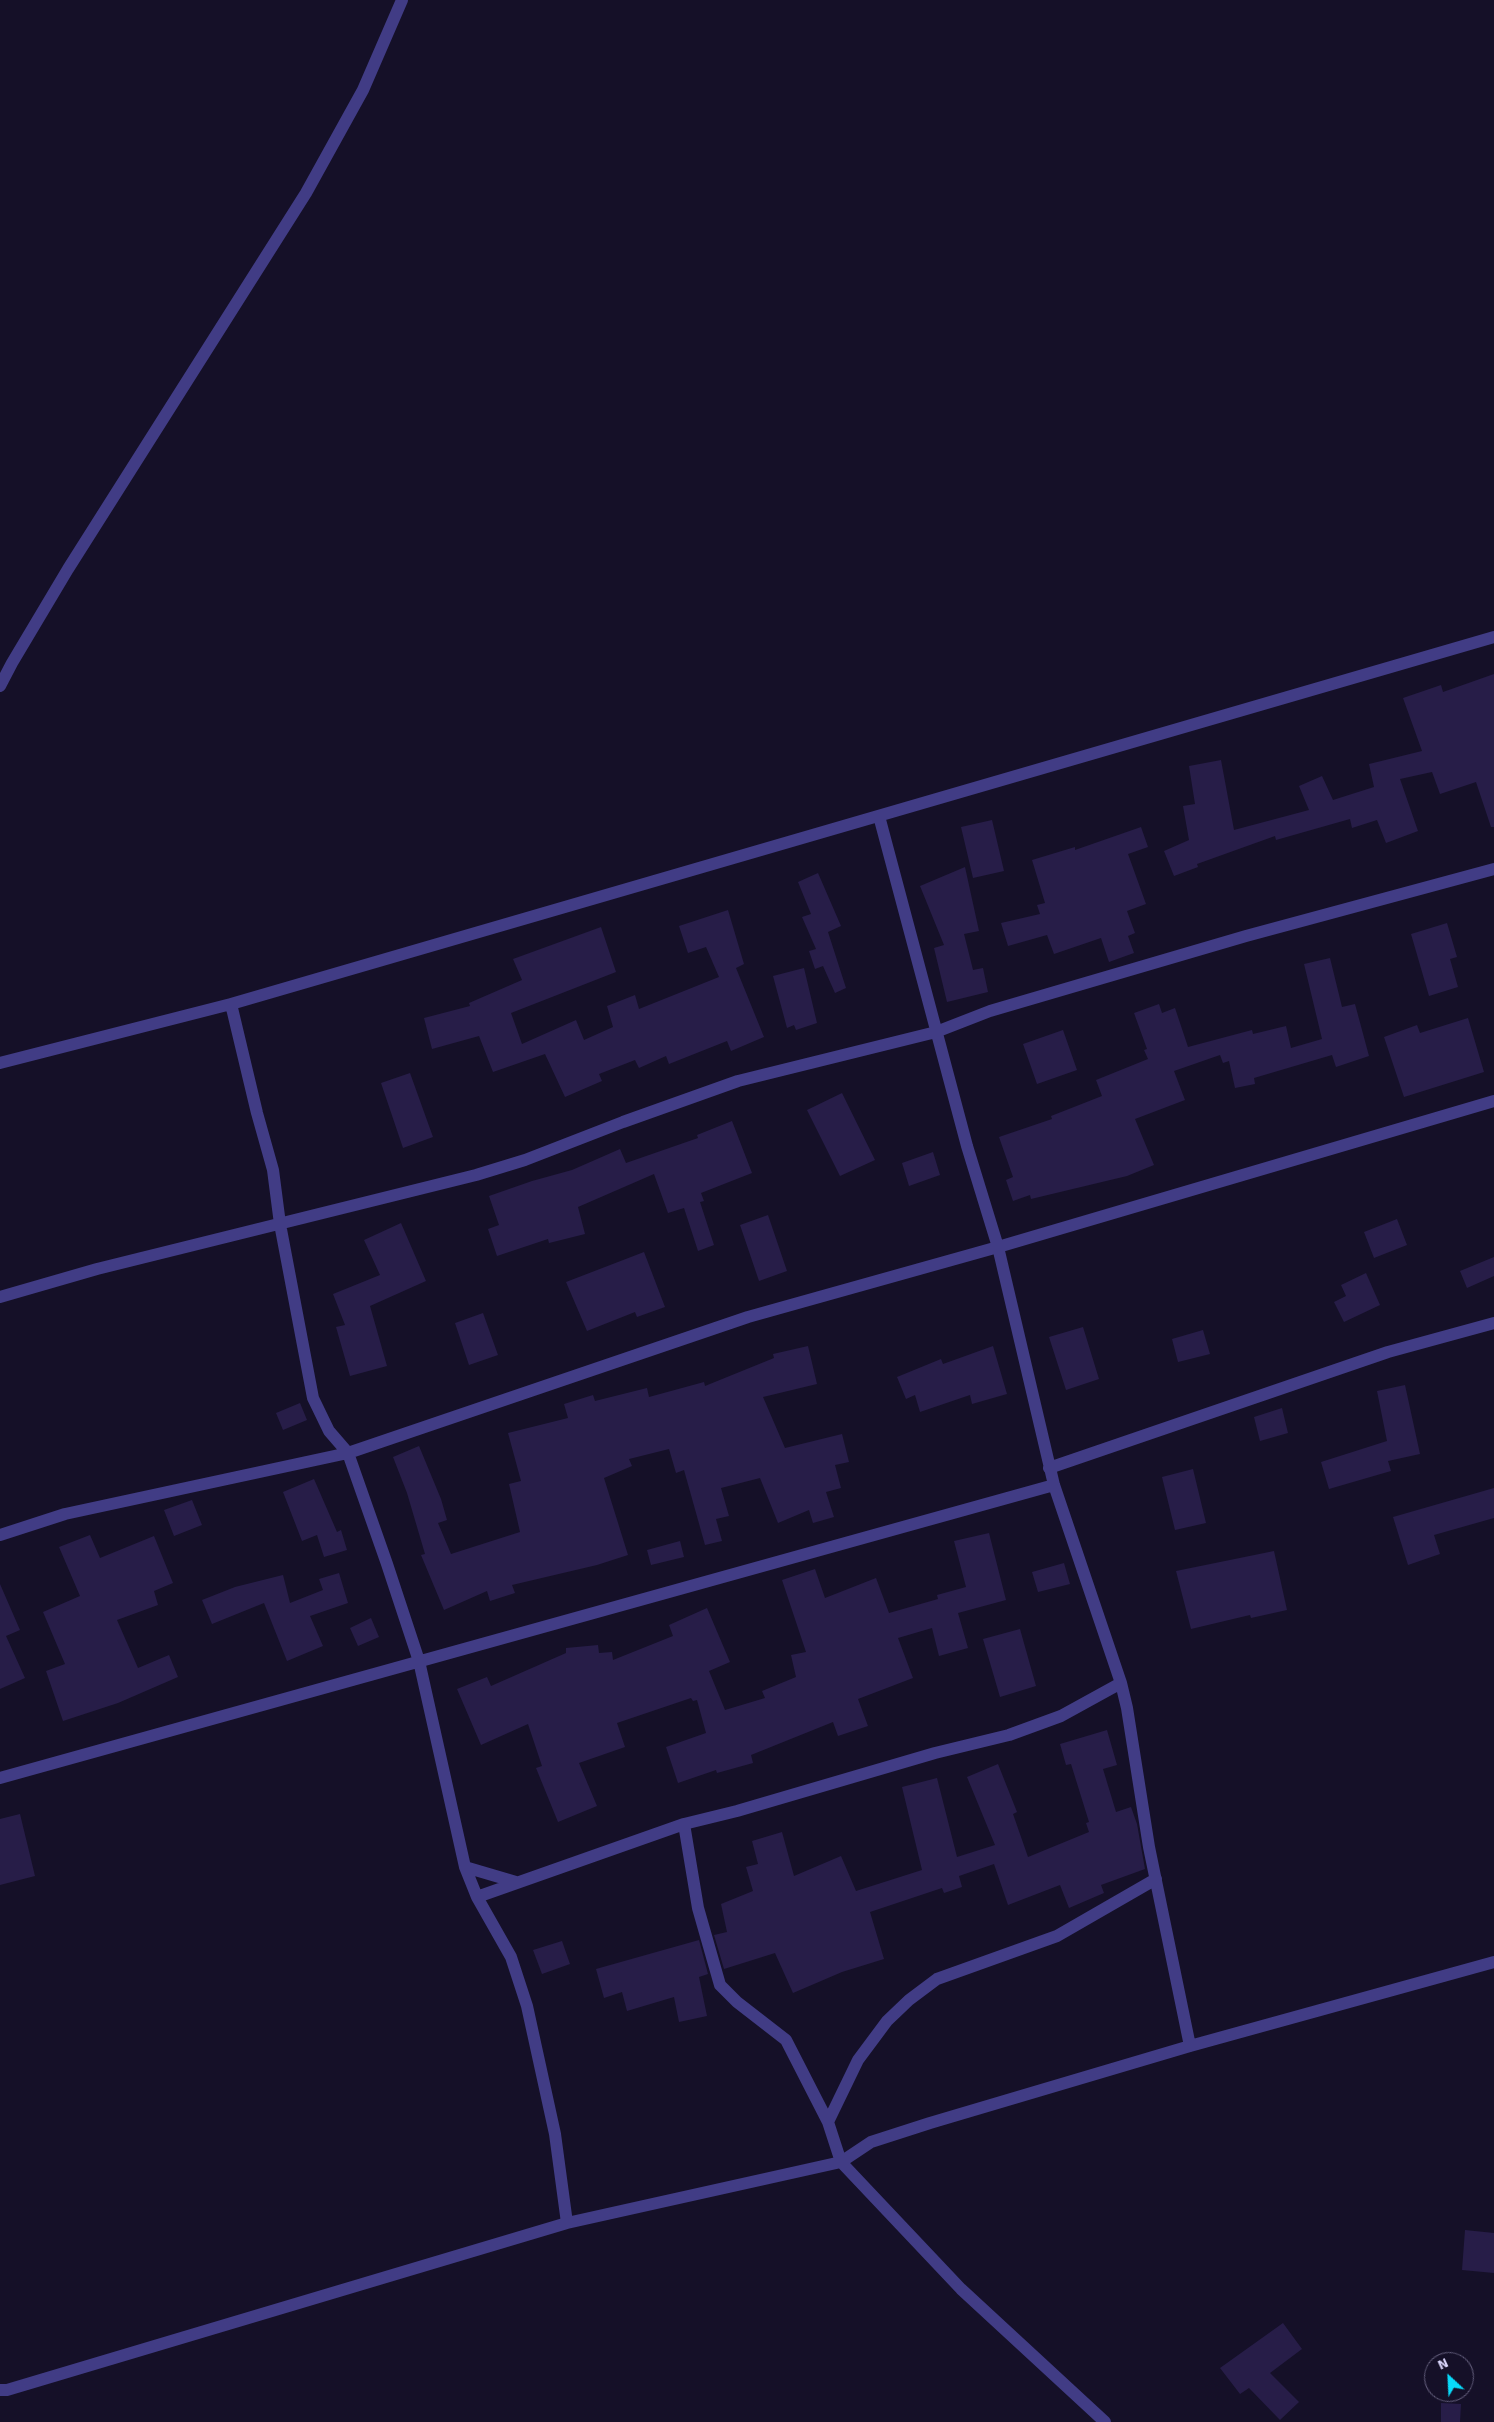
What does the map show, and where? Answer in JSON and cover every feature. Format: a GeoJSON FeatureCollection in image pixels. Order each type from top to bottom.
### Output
{"type":"FeatureCollection","features":[{"type":"Feature","properties":{"kind":"street"},"geometry":{"type":"LineString","coordinates":[[0,686],[68,569],[306,193],[363,90],[402,0]]}},
{"type":"Feature","properties":{"kind":"street"},"geometry":{"type":"LineString","coordinates":[[0,1063],[231,1004],[1494,636]]}},
{"type":"Feature","properties":{"kind":"street"},"geometry":{"type":"LineString","coordinates":[[879,816],[967,1146],[998,1247],[1054,1485],[1121,1683],[1127,1708],[1156,1879],[1190,2046]]}},
{"type":"Feature","properties":{"kind":"street"},"geometry":{"type":"LineString","coordinates":[[0,1297],[97,1269],[476,1175],[525,1160],[623,1122],[738,1082],[936,1032],[990,1011],[1237,938],[1494,869]]}},
{"type":"Feature","properties":{"kind":"street"},"geometry":{"type":"LineString","coordinates":[[231,1004],[257,1113],[273,1170],[280,1224],[313,1398],[329,1431],[348,1452],[418,1661],[465,1867],[477,1897],[511,1957],[527,2006],[555,2134],[567,2223]]}},
{"type":"Feature","properties":{"kind":"street"},"geometry":{"type":"LineString","coordinates":[[0,1535],[65,1514],[348,1452],[748,1317],[998,1247],[1494,1101]]}},
{"type":"Feature","properties":{"kind":"street"},"geometry":{"type":"LineString","coordinates":[[1050,1468],[1388,1352],[1494,1323]]}},
{"type":"Feature","properties":{"kind":"street"},"geometry":{"type":"LineString","coordinates":[[0,1778],[1054,1485]]}},
{"type":"Feature","properties":{"kind":"street"},"geometry":{"type":"LineString","coordinates":[[477,1897],[684,1824],[737,1811],[935,1753],[1009,1736],[1061,1716],[1121,1683]]}},
{"type":"Feature","properties":{"kind":"street"},"geometry":{"type":"LineString","coordinates":[[684,1824],[698,1908],[720,1984],[727,1994],[786,2040],[828,2122],[841,2162],[961,2289],[1105,2422]]}},
{"type":"Feature","properties":{"kind":"street"},"geometry":{"type":"LineString","coordinates":[[465,1867],[516,1882]]}},
{"type":"Feature","properties":{"kind":"street"},"geometry":{"type":"LineString","coordinates":[[828,2122],[858,2060],[887,2021],[922,1989],[936,1979],[1057,1936],[1156,1879]]}},
{"type":"Feature","properties":{"kind":"street"},"geometry":{"type":"LineString","coordinates":[[0,2390],[17,2387],[567,2223],[841,2162],[872,2142],[930,2123],[1190,2046],[1494,1962]]}},
{"type":"Feature","properties":{"kind":"building"},"geometry":{"type":"Polygon","coordinates":[[[1494,674],[1494,827],[1491,827],[1476,782],[1440,794],[1432,772],[1400,779],[1418,831],[1386,843],[1377,820],[1352,828],[1350,819],[1276,840],[1275,836],[1197,864],[1198,867],[1174,876],[1164,851],[1189,840],[1183,806],[1195,804],[1189,766],[1221,760],[1234,830],[1309,810],[1299,786],[1322,776],[1333,800],[1374,787],[1369,764],[1422,751],[1403,698],[1441,685],[1443,692],[1494,674]]]}},
{"type":"Feature","properties":{"kind":"building"},"geometry":{"type":"Polygon","coordinates":[[[992,820],[1004,871],[973,878],[961,827],[992,820]]]}},
{"type":"Feature","properties":{"kind":"building"},"geometry":{"type":"Polygon","coordinates":[[[1141,827],[1148,847],[1128,854],[1146,904],[1127,911],[1135,933],[1128,936],[1134,953],[1109,962],[1101,938],[1054,954],[1047,935],[1008,946],[1001,923],[1040,914],[1037,905],[1045,903],[1032,860],[1075,847],[1075,850],[1141,827]]]}},
{"type":"Feature","properties":{"kind":"building"},"geometry":{"type":"Polygon","coordinates":[[[965,867],[979,931],[964,934],[973,970],[983,968],[988,992],[947,1002],[934,948],[944,945],[920,886],[965,867]]]}},
{"type":"Feature","properties":{"kind":"building"},"geometry":{"type":"Polygon","coordinates":[[[818,873],[841,926],[828,932],[846,988],[835,993],[823,966],[815,969],[809,951],[816,949],[802,917],[811,914],[798,882],[818,873]]]}},
{"type":"Feature","properties":{"kind":"building"},"geometry":{"type":"Polygon","coordinates":[[[728,910],[744,964],[736,968],[764,1037],[731,1051],[727,1041],[669,1064],[666,1056],[639,1068],[635,1060],[599,1074],[602,1081],[565,1097],[545,1054],[493,1072],[479,1036],[432,1049],[424,1018],[470,1006],[469,1003],[522,980],[513,959],[601,927],[616,972],[511,1013],[522,1044],[576,1020],[584,1040],[613,1027],[607,1006],[635,995],[639,1009],[719,977],[706,947],[688,953],[679,926],[728,910]]]}},
{"type":"Feature","properties":{"kind":"building"},"geometry":{"type":"Polygon","coordinates":[[[1447,923],[1457,957],[1450,959],[1458,987],[1429,996],[1411,934],[1447,923]]]}},
{"type":"Feature","properties":{"kind":"building"},"geometry":{"type":"Polygon","coordinates":[[[1330,958],[1342,1007],[1355,1004],[1369,1056],[1336,1067],[1332,1055],[1254,1078],[1255,1084],[1235,1088],[1229,1061],[1223,1063],[1220,1055],[1174,1071],[1185,1100],[1135,1119],[1154,1165],[1127,1176],[1031,1199],[1030,1195],[1013,1201],[1006,1180],[1013,1177],[999,1137],[1052,1119],[1051,1116],[1102,1096],[1096,1080],[1148,1059],[1144,1050],[1147,1049],[1134,1013],[1159,1004],[1162,1013],[1175,1008],[1188,1047],[1252,1030],[1253,1034],[1286,1026],[1291,1048],[1322,1039],[1304,964],[1330,958]]]}},
{"type":"Feature","properties":{"kind":"building"},"geometry":{"type":"Polygon","coordinates":[[[804,968],[817,1023],[796,1030],[794,1025],[787,1028],[773,976],[804,968]]]}},
{"type":"Feature","properties":{"kind":"building"},"geometry":{"type":"Polygon","coordinates":[[[1468,1018],[1484,1072],[1404,1097],[1384,1037],[1417,1025],[1420,1033],[1468,1018]]]}},
{"type":"Feature","properties":{"kind":"building"},"geometry":{"type":"Polygon","coordinates":[[[1063,1030],[1077,1070],[1037,1084],[1023,1044],[1063,1030]]]}},
{"type":"Feature","properties":{"kind":"building"},"geometry":{"type":"Polygon","coordinates":[[[410,1073],[433,1137],[403,1148],[381,1083],[410,1073]]]}},
{"type":"Feature","properties":{"kind":"building"},"geometry":{"type":"Polygon","coordinates":[[[842,1093],[875,1160],[840,1176],[807,1110],[842,1093]]]}},
{"type":"Feature","properties":{"kind":"building"},"geometry":{"type":"Polygon","coordinates":[[[732,1121],[752,1173],[701,1193],[704,1201],[700,1202],[714,1245],[698,1251],[684,1208],[668,1213],[654,1174],[578,1207],[585,1234],[549,1243],[548,1239],[497,1256],[488,1229],[499,1225],[489,1196],[572,1170],[620,1149],[626,1163],[698,1138],[697,1135],[732,1121]]]}},
{"type":"Feature","properties":{"kind":"building"},"geometry":{"type":"Polygon","coordinates":[[[933,1152],[940,1175],[909,1186],[902,1163],[933,1152]]]}},
{"type":"Feature","properties":{"kind":"building"},"geometry":{"type":"Polygon","coordinates":[[[768,1215],[787,1271],[759,1281],[740,1225],[768,1215]]]}},
{"type":"Feature","properties":{"kind":"building"},"geometry":{"type":"Polygon","coordinates":[[[1397,1219],[1407,1245],[1374,1258],[1364,1232],[1397,1219]]]}},
{"type":"Feature","properties":{"kind":"building"},"geometry":{"type":"Polygon","coordinates":[[[401,1223],[426,1281],[370,1306],[387,1366],[350,1376],[336,1327],[345,1325],[333,1294],[380,1275],[364,1240],[401,1223]]]}},
{"type":"Feature","properties":{"kind":"building"},"geometry":{"type":"Polygon","coordinates":[[[644,1252],[665,1307],[637,1317],[635,1312],[587,1331],[566,1282],[644,1252]]]}},
{"type":"Feature","properties":{"kind":"building"},"geometry":{"type":"Polygon","coordinates":[[[1494,1257],[1494,1276],[1467,1288],[1460,1271],[1494,1257]]]}},
{"type":"Feature","properties":{"kind":"building"},"geometry":{"type":"Polygon","coordinates":[[[1366,1273],[1380,1305],[1344,1322],[1334,1302],[1346,1296],[1341,1285],[1366,1273]]]}},
{"type":"Feature","properties":{"kind":"building"},"geometry":{"type":"Polygon","coordinates":[[[483,1313],[498,1355],[469,1365],[455,1323],[483,1313]]]}},
{"type":"Feature","properties":{"kind":"building"},"geometry":{"type":"Polygon","coordinates":[[[1083,1327],[1099,1379],[1066,1390],[1049,1337],[1083,1327]]]}},
{"type":"Feature","properties":{"kind":"building"},"geometry":{"type":"Polygon","coordinates":[[[1203,1330],[1210,1354],[1178,1362],[1172,1339],[1203,1330]]]}},
{"type":"Feature","properties":{"kind":"building"},"geometry":{"type":"Polygon","coordinates":[[[808,1346],[817,1384],[763,1397],[785,1448],[842,1434],[849,1462],[835,1465],[841,1488],[826,1492],[834,1517],[813,1523],[809,1510],[778,1523],[760,1478],[721,1488],[729,1516],[716,1519],[722,1541],[705,1545],[684,1470],[676,1473],[669,1449],[629,1459],[632,1466],[604,1478],[628,1555],[597,1565],[512,1585],[515,1593],[490,1601],[487,1591],[444,1610],[421,1555],[425,1554],[407,1493],[393,1457],[419,1446],[441,1499],[447,1520],[438,1523],[451,1554],[520,1532],[509,1484],[521,1481],[508,1433],[568,1418],[564,1404],[593,1395],[595,1401],[647,1388],[649,1397],[704,1382],[705,1386],[774,1358],[773,1354],[808,1346]]]}},
{"type":"Feature","properties":{"kind":"building"},"geometry":{"type":"Polygon","coordinates":[[[993,1346],[1007,1394],[972,1404],[970,1395],[920,1412],[915,1395],[906,1399],[897,1377],[941,1359],[943,1364],[993,1346]]]}},
{"type":"Feature","properties":{"kind":"building"},"geometry":{"type":"Polygon","coordinates":[[[1405,1385],[1420,1454],[1388,1461],[1391,1471],[1329,1489],[1321,1462],[1387,1441],[1377,1391],[1405,1385]]]}},
{"type":"Feature","properties":{"kind":"building"},"geometry":{"type":"Polygon","coordinates":[[[300,1403],[307,1420],[283,1430],[276,1413],[300,1403]]]}},
{"type":"Feature","properties":{"kind":"building"},"geometry":{"type":"Polygon","coordinates":[[[1282,1408],[1288,1433],[1260,1441],[1254,1417],[1282,1408]]]}},
{"type":"Feature","properties":{"kind":"building"},"geometry":{"type":"Polygon","coordinates":[[[1193,1469],[1206,1523],[1175,1530],[1162,1477],[1193,1469]]]}},
{"type":"Feature","properties":{"kind":"building"},"geometry":{"type":"Polygon","coordinates":[[[314,1479],[337,1532],[341,1530],[347,1550],[324,1557],[317,1535],[302,1541],[283,1492],[314,1479]]]}},
{"type":"Feature","properties":{"kind":"building"},"geometry":{"type":"Polygon","coordinates":[[[1494,1488],[1494,1518],[1434,1535],[1440,1554],[1408,1565],[1393,1517],[1494,1488]]]}},
{"type":"Feature","properties":{"kind":"building"},"geometry":{"type":"Polygon","coordinates":[[[192,1500],[202,1525],[174,1536],[164,1510],[192,1500]]]}},
{"type":"Feature","properties":{"kind":"building"},"geometry":{"type":"Polygon","coordinates":[[[989,1533],[1006,1600],[958,1613],[968,1648],[939,1656],[932,1628],[898,1638],[913,1678],[858,1699],[868,1726],[838,1736],[833,1722],[751,1755],[753,1763],[717,1773],[716,1770],[678,1783],[666,1747],[706,1733],[697,1700],[693,1701],[691,1698],[617,1723],[625,1747],[579,1763],[597,1806],[558,1822],[536,1768],[542,1766],[528,1724],[481,1745],[457,1689],[487,1677],[491,1686],[566,1653],[566,1648],[598,1645],[599,1653],[612,1652],[613,1660],[673,1636],[669,1625],[707,1608],[730,1662],[709,1671],[725,1710],[765,1698],[762,1691],[796,1677],[791,1655],[806,1652],[782,1580],[815,1569],[825,1598],[876,1578],[889,1613],[938,1599],[937,1595],[966,1587],[954,1541],[989,1533]]]}},
{"type":"Feature","properties":{"kind":"building"},"geometry":{"type":"Polygon","coordinates":[[[90,1535],[100,1558],[154,1536],[173,1583],[154,1591],[158,1605],[117,1620],[138,1668],[169,1655],[178,1677],[118,1703],[63,1721],[46,1671],[65,1664],[43,1612],[80,1596],[59,1547],[90,1535]]]}},
{"type":"Feature","properties":{"kind":"building"},"geometry":{"type":"Polygon","coordinates":[[[680,1541],[684,1557],[651,1565],[647,1550],[680,1541]]]}},
{"type":"Feature","properties":{"kind":"building"},"geometry":{"type":"Polygon","coordinates":[[[1274,1551],[1287,1610],[1251,1618],[1250,1615],[1191,1629],[1176,1571],[1274,1551]]]}},
{"type":"Feature","properties":{"kind":"building"},"geometry":{"type":"Polygon","coordinates":[[[1064,1563],[1070,1584],[1038,1592],[1032,1572],[1064,1563]]]}},
{"type":"Feature","properties":{"kind":"building"},"geometry":{"type":"Polygon","coordinates":[[[339,1573],[348,1603],[310,1616],[323,1646],[287,1661],[264,1603],[212,1624],[202,1600],[235,1587],[283,1575],[290,1603],[323,1590],[319,1579],[339,1573]]]}},
{"type":"Feature","properties":{"kind":"building"},"geometry":{"type":"Polygon","coordinates":[[[0,1584],[20,1630],[6,1636],[25,1678],[0,1689],[0,1584]]]}},
{"type":"Feature","properties":{"kind":"building"},"geometry":{"type":"Polygon","coordinates":[[[371,1618],[379,1637],[358,1646],[350,1628],[371,1618]]]}},
{"type":"Feature","properties":{"kind":"building"},"geometry":{"type":"Polygon","coordinates":[[[1020,1629],[1036,1686],[1000,1697],[983,1639],[1020,1629]]]}},
{"type":"Feature","properties":{"kind":"building"},"geometry":{"type":"Polygon","coordinates":[[[1107,1730],[1117,1765],[1103,1769],[1116,1812],[1131,1807],[1137,1824],[1145,1869],[1101,1885],[1104,1893],[1069,1908],[1060,1885],[1008,1905],[994,1864],[959,1876],[962,1887],[944,1893],[942,1888],[870,1912],[884,1959],[842,1972],[793,1993],[775,1953],[724,1969],[714,1935],[727,1932],[721,1904],[753,1891],[746,1867],[758,1864],[752,1841],[782,1832],[794,1876],[841,1856],[856,1891],[922,1870],[902,1787],[937,1778],[957,1857],[995,1845],[967,1777],[998,1764],[1017,1812],[1013,1814],[1028,1857],[1089,1832],[1086,1823],[1089,1822],[1071,1764],[1066,1765],[1060,1744],[1107,1730]]]}},
{"type":"Feature","properties":{"kind":"building"},"geometry":{"type":"Polygon","coordinates":[[[20,1814],[35,1876],[0,1885],[0,1819],[20,1814]]]}},
{"type":"Feature","properties":{"kind":"building"},"geometry":{"type":"Polygon","coordinates":[[[699,1940],[708,1974],[699,1977],[707,2016],[679,2022],[674,1997],[627,2011],[622,1992],[604,1998],[596,1969],[699,1940]]]}},
{"type":"Feature","properties":{"kind":"building"},"geometry":{"type":"Polygon","coordinates":[[[562,1941],[570,1964],[542,1974],[533,1950],[562,1941]]]}},
{"type":"Feature","properties":{"kind":"building"},"geometry":{"type":"Polygon","coordinates":[[[1465,2230],[1494,2233],[1494,2273],[1462,2270],[1465,2230]]]}},
{"type":"Feature","properties":{"kind":"building"},"geometry":{"type":"Polygon","coordinates":[[[1283,2323],[1302,2349],[1270,2373],[1299,2402],[1280,2420],[1249,2388],[1240,2394],[1220,2368],[1283,2323]]]}},
{"type":"Feature","properties":{"kind":"building"},"geometry":{"type":"Polygon","coordinates":[[[1441,2403],[1461,2404],[1460,2422],[1441,2422],[1441,2403]]]}}]}
